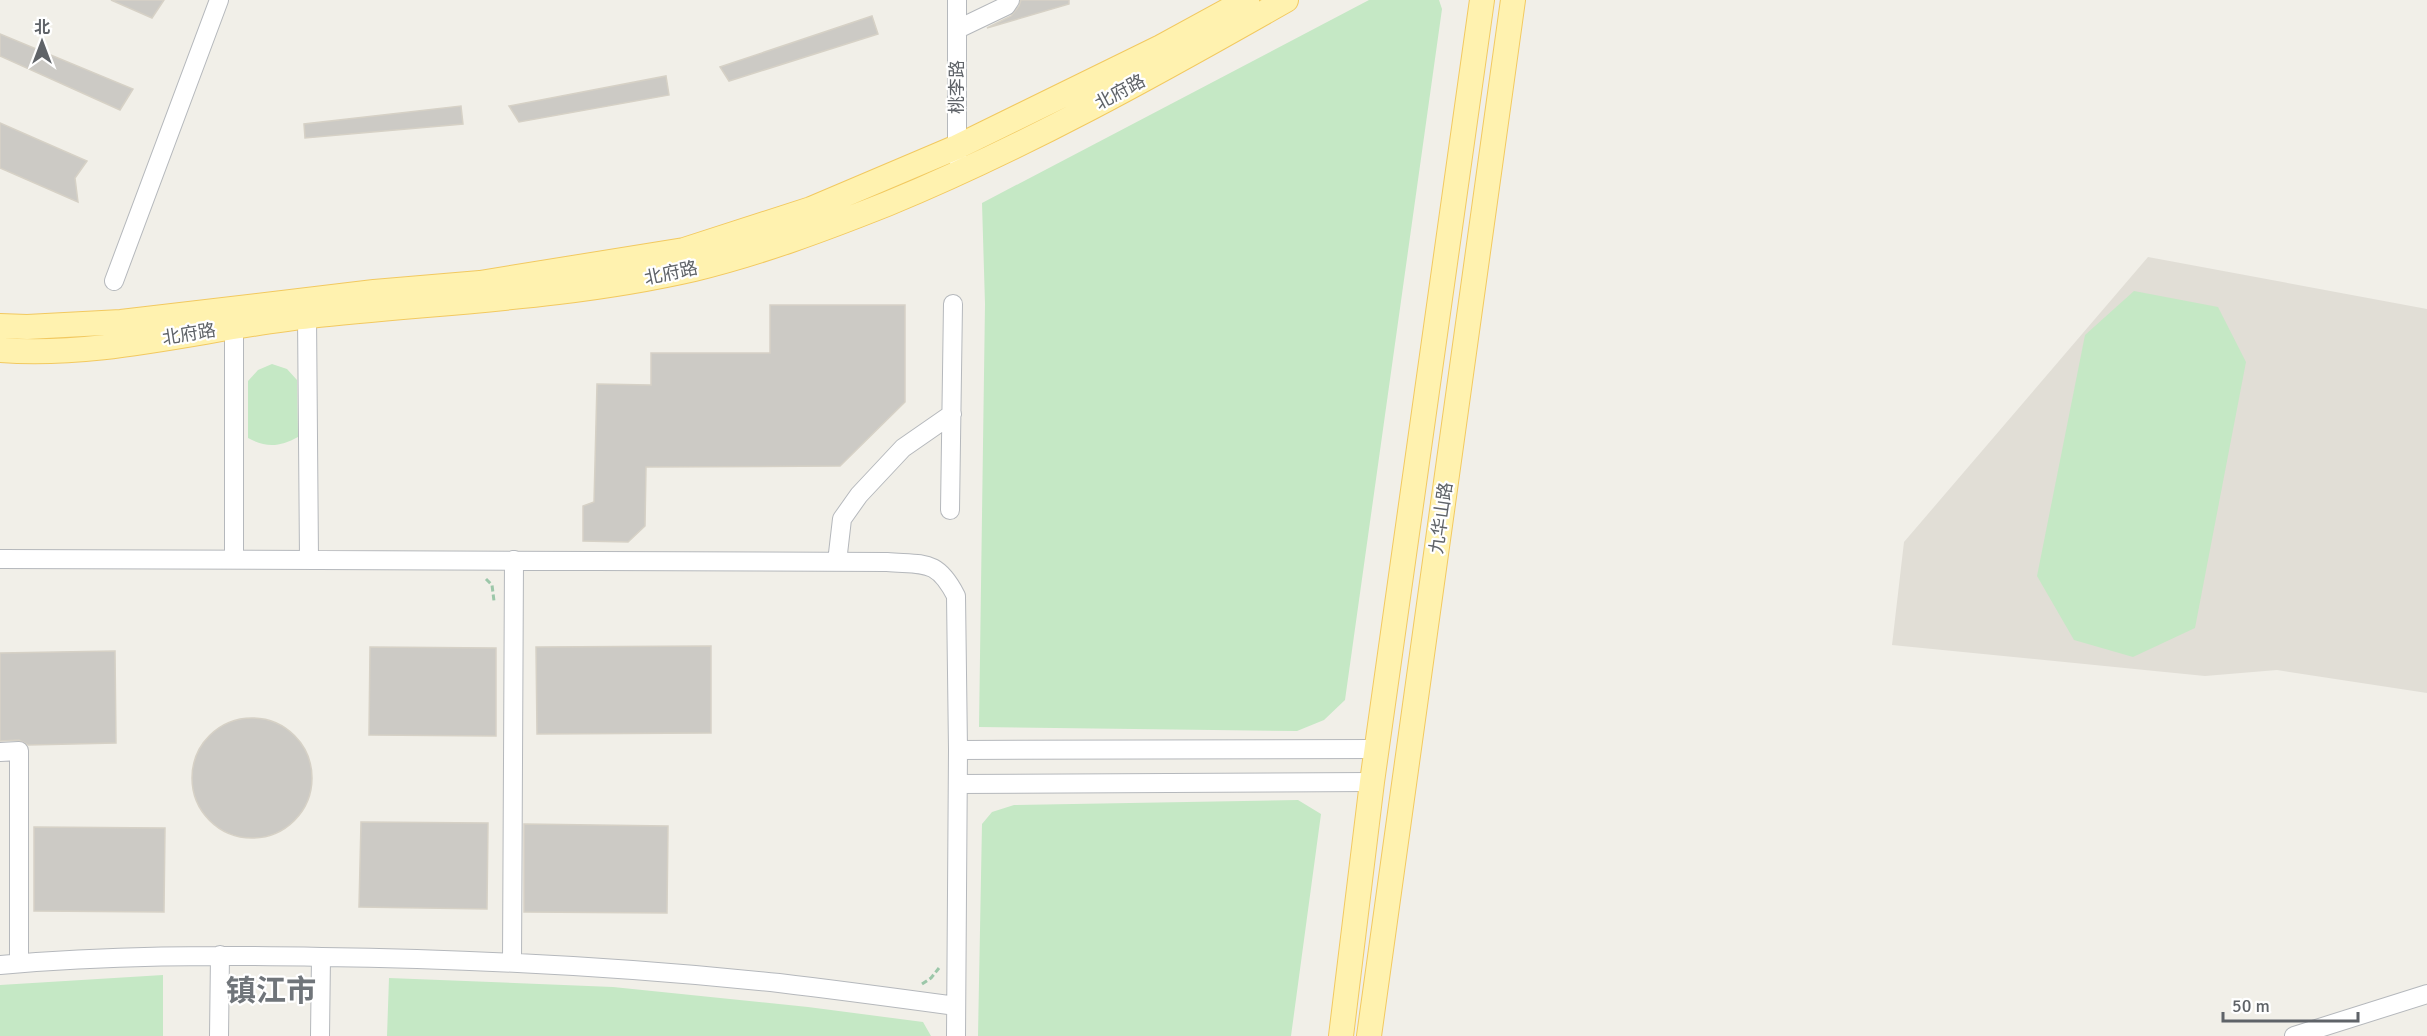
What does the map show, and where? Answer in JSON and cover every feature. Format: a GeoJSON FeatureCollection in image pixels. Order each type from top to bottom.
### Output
{"type":"FeatureCollection","features":[{"type":"Feature","properties":{"kind":"main road","name":"北府路"},"geometry":{"type":"LineString","coordinates":[[0,326],[27,327],[121,322],[374,292],[480,283],[684,250],[811,209],[957,147],[1161,46],[1247,0]]}},
{"type":"Feature","properties":{"kind":"main road","name":"北府路"},"geometry":{"type":"LineString","coordinates":[[0,350],[20,351],[115,345],[307,316],[581,290],[695,269],[807,236],[957,175],[1166,68],[1286,0]]}},
{"type":"Feature","properties":{"kind":"main road","name":"九华山路"},"geometry":{"type":"LineString","coordinates":[[1341,1036],[1372,782],[1482,0]]}},
{"type":"Feature","properties":{"kind":"main road","name":"九华山路"},"geometry":{"type":"LineString","coordinates":[[1369,1036],[1513,0]]}},
{"type":"Feature","properties":{"kind":"street"},"geometry":{"type":"LineString","coordinates":[[114,281],[219,0]]}},
{"type":"Feature","properties":{"kind":"street","name":"桃李路"},"geometry":{"type":"LineString","coordinates":[[957,0],[957,175]]}},
{"type":"Feature","properties":{"kind":"street"},"geometry":{"type":"LineString","coordinates":[[958,30],[1006,6],[1010,0]]}},
{"type":"Feature","properties":{"kind":"street"},"geometry":{"type":"LineString","coordinates":[[950,510],[953,304]]}},
{"type":"Feature","properties":{"kind":"street"},"geometry":{"type":"LineString","coordinates":[[307,316],[309,559]]}},
{"type":"Feature","properties":{"kind":"street"},"geometry":{"type":"LineString","coordinates":[[234,327],[234,559]]}},
{"type":"Feature","properties":{"kind":"street"},"geometry":{"type":"LineString","coordinates":[[837,562],[842,519],[859,495],[903,447],[951,414]]}},
{"type":"Feature","properties":{"kind":"street"},"geometry":{"type":"LineString","coordinates":[[0,560],[887,562],[934,567],[946,577],[956,596],[958,750],[956,1036]]}},
{"type":"Feature","properties":{"kind":"street"},"geometry":{"type":"LineString","coordinates":[[513,962],[514,560]]}},
{"type":"Feature","properties":{"kind":"street"},"geometry":{"type":"LineString","coordinates":[[958,750],[1377,749]]}},
{"type":"Feature","properties":{"kind":"street"},"geometry":{"type":"LineString","coordinates":[[0,752],[19,752],[19,963]]}},
{"type":"Feature","properties":{"kind":"street"},"geometry":{"type":"LineString","coordinates":[[958,784],[1372,782]]}},
{"type":"Feature","properties":{"kind":"street"},"geometry":{"type":"LineString","coordinates":[[0,965],[84,957],[220,955],[513,962],[778,983],[956,1006]]}},
{"type":"Feature","properties":{"kind":"street"},"geometry":{"type":"LineString","coordinates":[[219,1036],[220,955]]}},
{"type":"Feature","properties":{"kind":"street"},"geometry":{"type":"LineString","coordinates":[[320,1036],[321,957]]}},
{"type":"Feature","properties":{"kind":"street"},"geometry":{"type":"LineString","coordinates":[[2294,1036],[2427,994]]}},
{"type":"Feature","properties":{"kind":"path"},"geometry":{"type":"LineString","coordinates":[[915,986],[932,978],[941,960]]}},
{"type":"Feature","properties":{"kind":"shaded area"},"geometry":{"type":"Polygon","coordinates":[[[2148,257],[2427,309],[2427,693],[2277,670],[2205,676],[1892,645],[1904,542],[2148,257]]]}},
{"type":"Feature","properties":{"kind":"green space"},"geometry":{"type":"Polygon","coordinates":[[[1369,0],[1439,0],[1442,9],[1345,700],[1324,720],[1297,731],[979,727],[985,304],[982,203],[1369,0]]]}},
{"type":"Feature","properties":{"kind":"green space"},"geometry":{"type":"Polygon","coordinates":[[[2134,291],[2218,307],[2246,362],[2195,628],[2133,657],[2074,640],[2037,576],[2085,335],[2134,291]]]}},
{"type":"Feature","properties":{"kind":"green space"},"geometry":{"type":"Polygon","coordinates":[[[272,364],[287,369],[297,380],[298,437],[285,443],[267,445],[248,438],[248,381],[258,370],[272,364]]]}},
{"type":"Feature","properties":{"kind":"green space"},"geometry":{"type":"Polygon","coordinates":[[[1298,800],[1321,814],[1291,1036],[978,1036],[982,824],[992,812],[1014,805],[1298,800]]]}},
{"type":"Feature","properties":{"kind":"green space"},"geometry":{"type":"Polygon","coordinates":[[[163,975],[163,1036],[0,1036],[0,985],[163,975]]]}},
{"type":"Feature","properties":{"kind":"green space"},"geometry":{"type":"Polygon","coordinates":[[[389,978],[613,987],[808,1007],[923,1022],[931,1036],[387,1036],[389,978]]]}},
{"type":"Feature","properties":{"kind":"building"},"geometry":{"type":"Polygon","coordinates":[[[111,0],[164,0],[152,18],[111,0]]]}},
{"type":"Feature","properties":{"kind":"building"},"geometry":{"type":"Polygon","coordinates":[[[1021,0],[1069,0],[1069,4],[987,28],[1011,16],[1021,0]]]}},
{"type":"Feature","properties":{"kind":"building"},"geometry":{"type":"Polygon","coordinates":[[[872,16],[878,34],[729,81],[720,67],[872,16]]]}},
{"type":"Feature","properties":{"kind":"building"},"geometry":{"type":"Polygon","coordinates":[[[0,34],[133,89],[120,110],[0,56],[0,34]]]}},
{"type":"Feature","properties":{"kind":"building"},"geometry":{"type":"Polygon","coordinates":[[[666,76],[669,95],[519,122],[509,106],[666,76]]]}},
{"type":"Feature","properties":{"kind":"building"},"geometry":{"type":"Polygon","coordinates":[[[461,106],[463,124],[305,138],[304,124],[461,106]]]}},
{"type":"Feature","properties":{"kind":"building"},"geometry":{"type":"Polygon","coordinates":[[[0,123],[87,161],[75,178],[78,202],[0,168],[0,123]]]}},
{"type":"Feature","properties":{"kind":"building"},"geometry":{"type":"Polygon","coordinates":[[[770,305],[905,305],[905,402],[840,466],[646,467],[645,526],[628,542],[583,541],[583,506],[594,502],[597,384],[651,385],[651,353],[770,353],[770,305]]]}},
{"type":"Feature","properties":{"kind":"building"},"geometry":{"type":"Polygon","coordinates":[[[711,646],[711,733],[537,734],[536,647],[711,646]]]}},
{"type":"Feature","properties":{"kind":"building"},"geometry":{"type":"Polygon","coordinates":[[[370,647],[496,648],[496,736],[369,735],[370,647]]]}},
{"type":"Feature","properties":{"kind":"building"},"geometry":{"type":"Polygon","coordinates":[[[115,651],[116,743],[28,745],[19,740],[0,741],[0,653],[115,651]]]}},
{"type":"Feature","properties":{"kind":"building"},"geometry":{"type":"Polygon","coordinates":[[[252,718],[275,723],[294,736],[307,755],[312,778],[307,801],[294,820],[275,833],[252,838],[229,833],[210,820],[197,801],[192,778],[197,755],[210,736],[229,723],[252,718]]]}},
{"type":"Feature","properties":{"kind":"building"},"geometry":{"type":"Polygon","coordinates":[[[361,822],[488,823],[487,909],[359,907],[361,822]]]}},
{"type":"Feature","properties":{"kind":"building"},"geometry":{"type":"Polygon","coordinates":[[[524,824],[668,826],[667,913],[524,912],[524,824]]]}},
{"type":"Feature","properties":{"kind":"building"},"geometry":{"type":"Polygon","coordinates":[[[34,827],[165,828],[164,912],[34,911],[34,827]]]}},
{"type":"Feature","properties":{"kind":"district","name":"镇江市"},"geometry":{"type":"Point","coordinates":[271,991]}}]}
